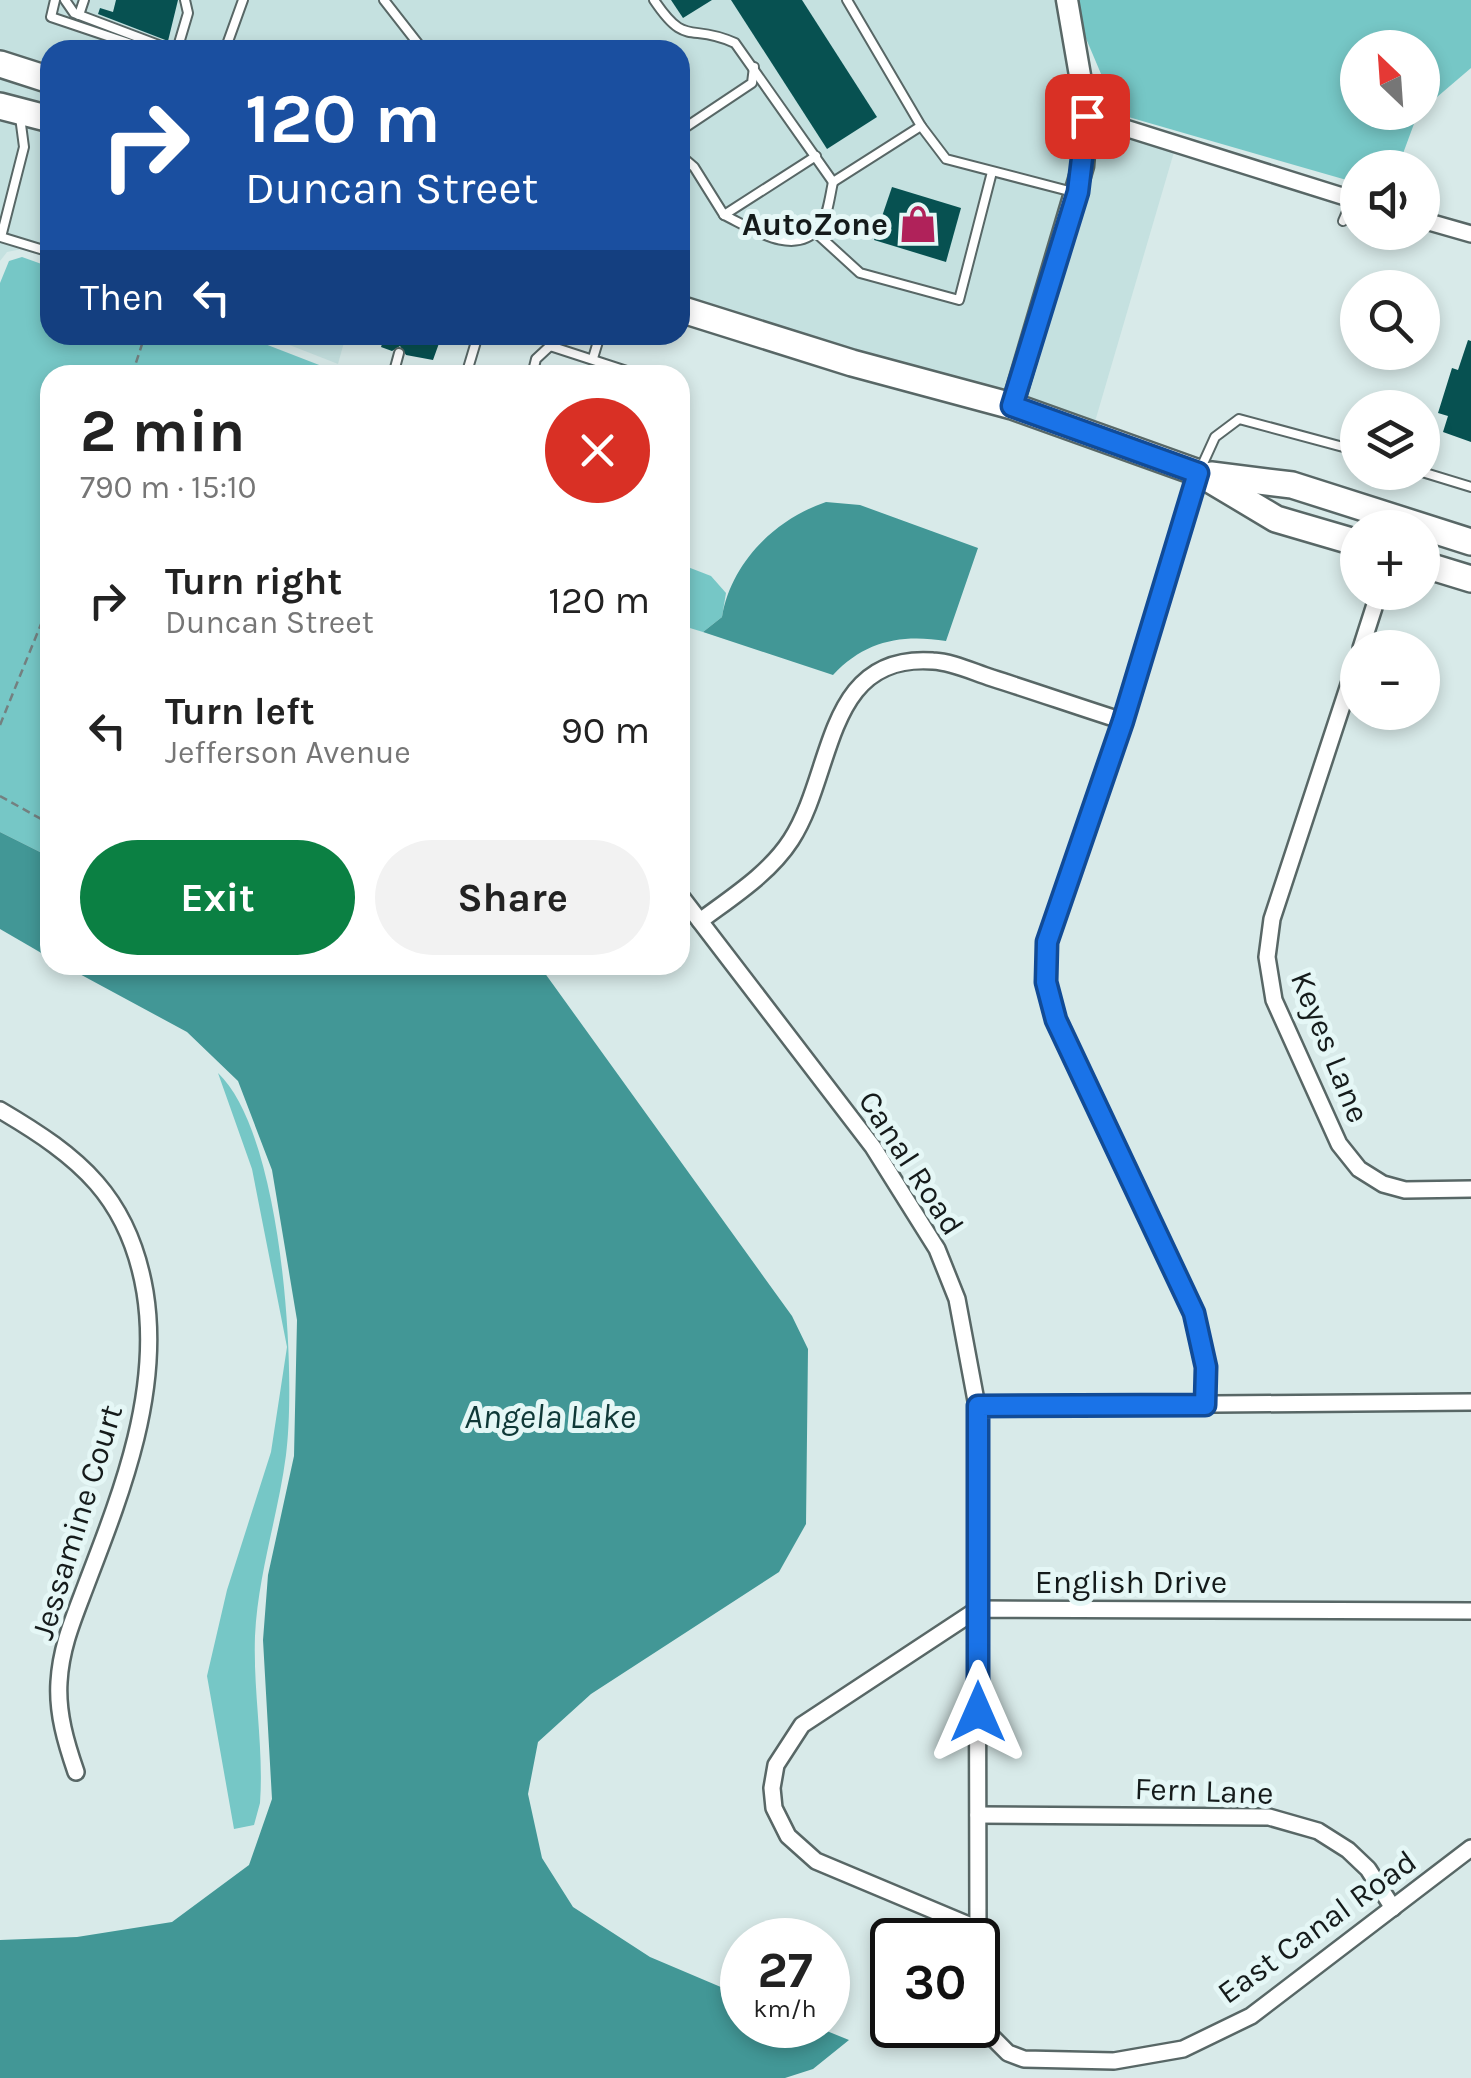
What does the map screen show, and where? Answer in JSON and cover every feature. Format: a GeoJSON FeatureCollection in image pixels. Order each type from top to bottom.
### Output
{"type":"FeatureCollection","features":[{"type":"Feature","properties":{"kind":"main road"},"geometry":{"type":"LineString","coordinates":[[0,64],[40,77]]}},
{"type":"Feature","properties":{"kind":"main road"},"geometry":{"type":"LineString","coordinates":[[9,109],[40,117]]}},
{"type":"Feature","properties":{"kind":"main road"},"geometry":{"type":"LineString","coordinates":[[690,312],[852,364],[1012,406],[1198,473],[1276,519],[1340,539]]}},
{"type":"Feature","properties":{"kind":"main road"},"geometry":{"type":"LineString","coordinates":[[1198,473],[1292,485],[1471,542]]}},
{"type":"Feature","properties":{"kind":"main road"},"geometry":{"type":"LineString","coordinates":[[1440,560],[1451,557],[1471,564]]}},
{"type":"Feature","properties":{"kind":"main road"},"geometry":{"type":"LineString","coordinates":[[1440,569],[1471,580]]}},
{"type":"Feature","properties":{"kind":"street"},"geometry":{"type":"LineString","coordinates":[[1012,406],[1078,192],[1087,116],[1067,0]]}},
{"type":"Feature","properties":{"kind":"street"},"geometry":{"type":"LineString","coordinates":[[1087,116],[1340,196]]}},
{"type":"Feature","properties":{"kind":"street"},"geometry":{"type":"LineString","coordinates":[[1440,225],[1471,234]]}},
{"type":"Feature","properties":{"kind":"street"},"geometry":{"type":"LineString","coordinates":[[1198,473],[1123,721],[1047,942],[1046,982],[1056,1020],[1194,1313],[1206,1367],[1205,1405]]}},
{"type":"Feature","properties":{"kind":"street"},"geometry":{"type":"LineString","coordinates":[[700,921],[766,870],[789,843],[813,802],[836,724],[852,693],[871,673],[904,660],[938,661],[1123,721]]}},
{"type":"Feature","properties":{"kind":"street","name":"Keyes Lane"},"geometry":{"type":"LineString","coordinates":[[1340,712],[1272,919],[1267,958],[1274,1000],[1340,1144],[1359,1169],[1405,1190],[1471,1189]]}},
{"type":"Feature","properties":{"kind":"street","name":"Canal Road"},"geometry":{"type":"LineString","coordinates":[[690,908],[910,1202],[958,1300],[978,1406],[978,1918]]}},
{"type":"Feature","properties":{"kind":"street","name":"Jessamine Court"},"geometry":{"type":"LineString","coordinates":[[0,1110],[62,1146],[115,1204],[138,1255],[151,1333],[147,1388],[134,1446],[67,1629],[59,1684],[64,1735],[76,1772]]}},
{"type":"Feature","properties":{"kind":"street"},"geometry":{"type":"LineString","coordinates":[[978,1406],[1471,1402]]}},
{"type":"Feature","properties":{"kind":"street"},"geometry":{"type":"LineString","coordinates":[[938,1918],[816,1860],[788,1836],[774,1808],[772,1788],[776,1765],[802,1725],[978,1609]]}},
{"type":"Feature","properties":{"kind":"street","name":"English Drive"},"geometry":{"type":"LineString","coordinates":[[978,1609],[1471,1611]]}},
{"type":"Feature","properties":{"kind":"street","name":"Fern Lane"},"geometry":{"type":"LineString","coordinates":[[978,1815],[1269,1816],[1318,1830],[1348,1850],[1368,1869],[1393,1908]]}},
{"type":"Feature","properties":{"kind":"street","name":"East Canal Road"},"geometry":{"type":"LineString","coordinates":[[1000,2045],[1024,2059],[1114,2062],[1166,2054],[1251,2016],[1471,1848]]}},
{"type":"Feature","properties":{"kind":"lane"},"geometry":{"type":"LineString","coordinates":[[55,0],[50,17],[119,40]]}},
{"type":"Feature","properties":{"kind":"lane"},"geometry":{"type":"LineString","coordinates":[[65,0],[80,16],[146,40]]}},
{"type":"Feature","properties":{"kind":"lane"},"geometry":{"type":"LineString","coordinates":[[80,16],[84,0]]}},
{"type":"Feature","properties":{"kind":"lane"},"geometry":{"type":"LineString","coordinates":[[178,40],[188,13],[185,0]]}},
{"type":"Feature","properties":{"kind":"lane"},"geometry":{"type":"LineString","coordinates":[[230,40],[244,0]]}},
{"type":"Feature","properties":{"kind":"lane"},"geometry":{"type":"LineString","coordinates":[[384,0],[415,40]]}},
{"type":"Feature","properties":{"kind":"lane"},"geometry":{"type":"LineString","coordinates":[[654,0],[673,28],[684,33],[710,31],[735,42],[833,182]]}},
{"type":"Feature","properties":{"kind":"lane"},"geometry":{"type":"LineString","coordinates":[[847,0],[946,159],[1078,192]]}},
{"type":"Feature","properties":{"kind":"lane"},"geometry":{"type":"LineString","coordinates":[[690,125],[752,83],[754,67]]}},
{"type":"Feature","properties":{"kind":"lane"},"geometry":{"type":"LineString","coordinates":[[9,109],[24,147],[4,199],[0,238],[40,249]]}},
{"type":"Feature","properties":{"kind":"lane"},"geometry":{"type":"LineString","coordinates":[[690,164],[724,215],[777,240],[803,240],[821,226],[833,182],[922,126]]}},
{"type":"Feature","properties":{"kind":"lane"},"geometry":{"type":"LineString","coordinates":[[724,215],[816,156]]}},
{"type":"Feature","properties":{"kind":"lane"},"geometry":{"type":"LineString","coordinates":[[814,231],[860,273],[958,300],[992,172]]}},
{"type":"Feature","properties":{"kind":"lane"},"geometry":{"type":"LineString","coordinates":[[594,358],[597,345]]}},
{"type":"Feature","properties":{"kind":"lane"},"geometry":{"type":"LineString","coordinates":[[534,365],[550,346],[613,365]]}},
{"type":"Feature","properties":{"kind":"lane"},"geometry":{"type":"LineString","coordinates":[[396,365],[400,353]]}},
{"type":"Feature","properties":{"kind":"lane"},"geometry":{"type":"LineString","coordinates":[[1198,473],[1215,437],[1239,419],[1340,447]]}},
{"type":"Feature","properties":{"kind":"lane"},"geometry":{"type":"LineString","coordinates":[[1440,478],[1471,487]]}},
{"type":"Feature","properties":{"kind":"path"},"geometry":{"type":"LineString","coordinates":[[0,725],[40,627]]}},
{"type":"Feature","properties":{"kind":"path"},"geometry":{"type":"LineString","coordinates":[[0,796],[40,818]]}},
{"type":"Feature","properties":{"kind":"shaded area"},"geometry":{"type":"Polygon","coordinates":[[[0,0],[1058,0],[1078,115],[1074,164],[1006,394],[853,354],[690,302],[690,40],[40,40],[40,67],[0,54],[0,0]]]}},
{"type":"Feature","properties":{"kind":"shaded area"},"geometry":{"type":"Polygon","coordinates":[[[1076,0],[1471,0],[1471,68],[1440,94],[1440,30],[1340,30],[1340,130],[1412,130],[1404,150],[1340,150],[1340,178],[1118,114],[1082,29],[1076,0]]]}},
{"type":"Feature","properties":{"kind":"shaded area"},"geometry":{"type":"Polygon","coordinates":[[[0,74],[40,87],[40,106],[0,95],[0,74]]]}},
{"type":"Feature","properties":{"kind":"shaded area"},"geometry":{"type":"Polygon","coordinates":[[[0,115],[40,126],[40,255],[22,249],[7,252],[0,261],[0,115]]]}},
{"type":"Feature","properties":{"kind":"shaded area"},"geometry":{"type":"Polygon","coordinates":[[[1095,128],[1174,152],[1094,425],[1024,400],[1086,200],[1095,128]]]}},
{"type":"Feature","properties":{"kind":"shaded area"},"geometry":{"type":"Polygon","coordinates":[[[22,257],[40,263],[40,345],[268,345],[319,365],[40,365],[40,852],[0,832],[0,283],[9,261],[22,257]]]}},
{"type":"Feature","properties":{"kind":"shaded area"},"geometry":{"type":"Polygon","coordinates":[[[290,345],[343,345],[338,364],[290,345]]]}},
{"type":"Feature","properties":{"kind":"shaded area"},"geometry":{"type":"Polygon","coordinates":[[[690,568],[711,576],[726,593],[722,617],[703,632],[690,628],[690,568]]]}},
{"type":"Feature","properties":{"kind":"shaded area"},"geometry":{"type":"Polygon","coordinates":[[[218,1073],[240,1103],[271,1198],[280,1254],[289,1367],[286,1455],[255,1636],[260,1803],[254,1825],[234,1829],[207,1676],[227,1590],[271,1452],[287,1347],[252,1169],[218,1073]]]}},
{"type":"Feature","properties":{"kind":"water"},"geometry":{"type":"Polygon","coordinates":[[[826,502],[860,505],[978,548],[946,641],[899,640],[871,647],[833,675],[703,632],[722,617],[735,579],[758,546],[789,520],[826,502]]]}},
{"type":"Feature","properties":{"kind":"water"},"geometry":{"type":"Polygon","coordinates":[[[0,832],[40,852],[40,952],[0,929],[0,832]]]}},
{"type":"Feature","properties":{"kind":"water","name":"Angela Lake"},"geometry":{"type":"Polygon","coordinates":[[[82,975],[546,975],[792,1316],[808,1349],[806,1524],[779,1572],[591,1694],[538,1742],[528,1794],[542,1858],[573,1907],[650,1957],[720,1987],[720,2048],[839,2048],[813,2069],[785,2078],[0,2078],[0,1940],[77,1937],[172,1922],[249,1865],[272,1799],[263,1640],[268,1575],[294,1456],[297,1320],[272,1170],[238,1081],[187,1032],[82,975]]]}},
{"type":"Feature","properties":{"kind":"building"},"geometry":{"type":"Polygon","coordinates":[[[116,0],[178,0],[168,40],[98,14],[100,8],[113,12],[116,0]]]}},
{"type":"Feature","properties":{"kind":"building"},"geometry":{"type":"Polygon","coordinates":[[[671,0],[712,0],[683,18],[671,0]]]}},
{"type":"Feature","properties":{"kind":"building"},"geometry":{"type":"Polygon","coordinates":[[[731,0],[802,0],[877,117],[827,149],[731,0]]]}},
{"type":"Feature","properties":{"kind":"building","name":"AutoZone"},"geometry":{"type":"Polygon","coordinates":[[[892,187],[961,208],[946,262],[874,240],[892,187]]]}},
{"type":"Feature","properties":{"kind":"building"},"geometry":{"type":"Polygon","coordinates":[[[1468,340],[1471,341],[1471,442],[1443,432],[1448,416],[1440,414],[1440,407],[1452,368],[1458,370],[1468,340]]]}},
{"type":"Feature","properties":{"kind":"building"},"geometry":{"type":"Polygon","coordinates":[[[382,345],[438,345],[433,360],[406,355],[400,346],[392,351],[382,345]]]}},
{"type":"Feature","properties":{"kind":"place","name":"AutoZone"},"geometry":{"type":"Point","coordinates":[918,224]}},
{"type":"Feature","properties":{"kind":"route"},"geometry":{"type":"LineString","coordinates":[[978,1712],[978,1406],[1205,1405],[1206,1367],[1194,1313],[1056,1020],[1046,982],[1047,942],[1123,721],[1198,473],[1012,406],[1078,192],[1087,116]]}}]}
